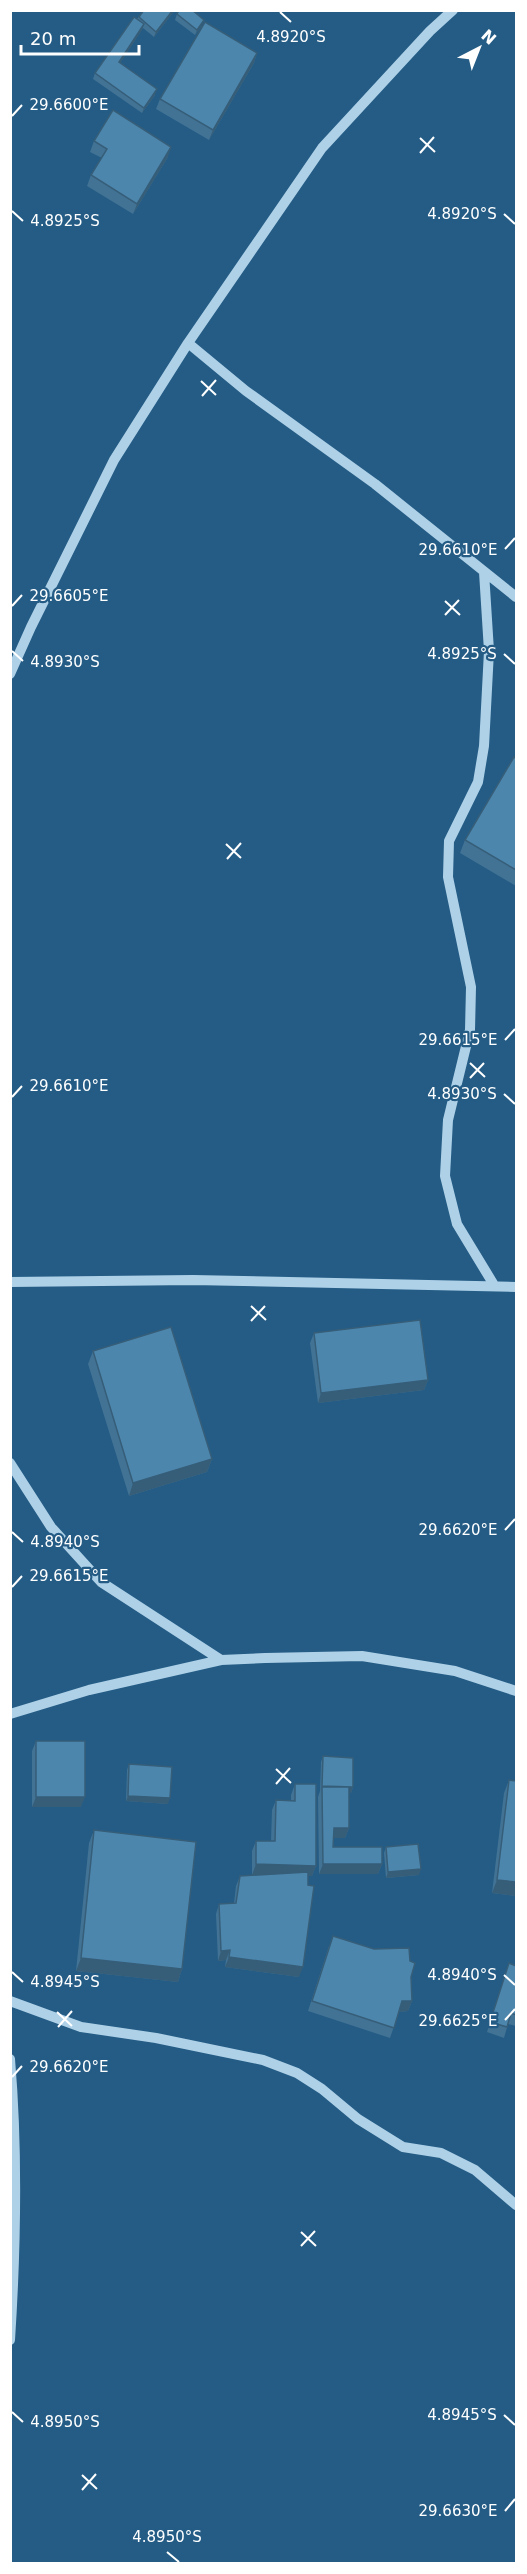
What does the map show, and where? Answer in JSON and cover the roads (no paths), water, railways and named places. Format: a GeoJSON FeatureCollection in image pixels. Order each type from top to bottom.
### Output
{"type":"FeatureCollection","features":[{"type":"Feature","properties":{"kind":"street"},"geometry":{"type":"LineString","coordinates":[[10,674],[114,460],[188,343],[322,148],[430,31],[453,10]]}},
{"type":"Feature","properties":{"kind":"street"},"geometry":{"type":"LineString","coordinates":[[188,343],[246,391],[375,484],[516,597]]}},
{"type":"Feature","properties":{"kind":"street"},"geometry":{"type":"LineString","coordinates":[[484,572],[489,651],[483,746],[478,782],[449,841],[448,878],[471,987],[470,1030],[448,1120],[446,1176],[457,1224],[494,1285]]}},
{"type":"Feature","properties":{"kind":"street"},"geometry":{"type":"LineString","coordinates":[[10,1282],[193,1280],[516,1287]]}},
{"type":"Feature","properties":{"kind":"street"},"geometry":{"type":"LineString","coordinates":[[10,1463],[51,1527],[101,1582],[220,1660]]}},
{"type":"Feature","properties":{"kind":"street"},"geometry":{"type":"LineString","coordinates":[[10,1714],[89,1690],[220,1660],[362,1656],[455,1671],[516,1691]]}},
{"type":"Feature","properties":{"kind":"street"},"geometry":{"type":"LineString","coordinates":[[10,2001],[81,2027],[156,2038],[262,2060],[297,2073],[322,2089],[358,2119],[403,2147],[441,2153],[475,2170],[516,2205]]}},
{"type":"Feature","properties":{"kind":"street"},"geometry":{"type":"LineString","coordinates":[[10,2059],[15,2172],[15,2255],[10,2340]]}}]}
